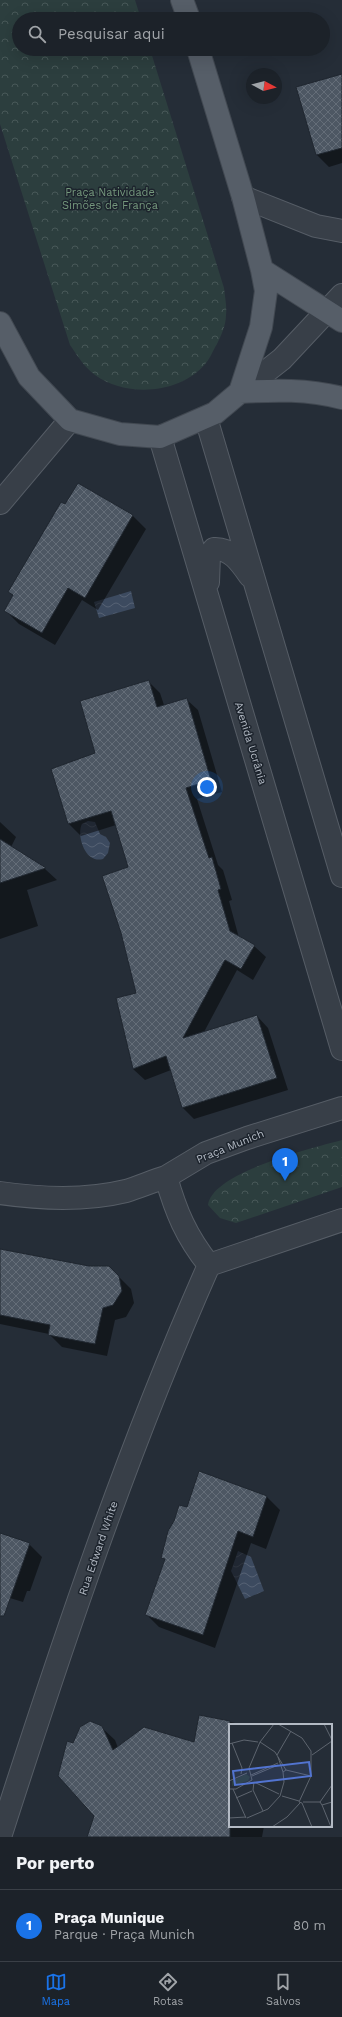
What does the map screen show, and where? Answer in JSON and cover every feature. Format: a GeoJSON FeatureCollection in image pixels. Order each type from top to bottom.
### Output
{"type":"FeatureCollection","features":[{"type":"Feature","properties":{"kind":"main road"},"geometry":{"type":"LineString","coordinates":[[0,323],[29,377],[70,420],[120,434],[160,437],[206,418],[240,392],[261,327],[266,291],[243,197],[200,56]]}},
{"type":"Feature","properties":{"kind":"main road"},"geometry":{"type":"LineString","coordinates":[[262,270],[337,308]]}},
{"type":"Feature","properties":{"kind":"main road"},"geometry":{"type":"LineString","coordinates":[[240,392],[291,390],[320,392],[342,398]]}},
{"type":"Feature","properties":{"kind":"street"},"geometry":{"type":"LineString","coordinates":[[243,197],[316,226],[342,231]]}},
{"type":"Feature","properties":{"kind":"street"},"geometry":{"type":"LineString","coordinates":[[240,392],[282,359],[337,308]]}},
{"type":"Feature","properties":{"kind":"street"},"geometry":{"type":"LineString","coordinates":[[206,418],[342,876]]}},
{"type":"Feature","properties":{"kind":"street"},"geometry":{"type":"LineString","coordinates":[[0,503],[70,420]]}},
{"type":"Feature","properties":{"kind":"street","name":"Avenida Ucrânia"},"geometry":{"type":"LineString","coordinates":[[160,437],[342,1049]]}},
{"type":"Feature","properties":{"kind":"street"},"geometry":{"type":"LineString","coordinates":[[0,476],[25,473]]}},
{"type":"Feature","properties":{"kind":"street"},"geometry":{"type":"LineString","coordinates":[[209,603],[207,571],[209,555],[214,548],[222,548],[238,559],[255,584]]}},
{"type":"Feature","properties":{"kind":"street","name":"Praça Munich"},"geometry":{"type":"LineString","coordinates":[[0,1193],[41,1198],[98,1196],[126,1191],[166,1177],[206,1153],[246,1138],[342,1108]]}},
{"type":"Feature","properties":{"kind":"street"},"geometry":{"type":"LineString","coordinates":[[166,1177],[176,1212],[198,1252],[209,1265],[342,1220]]}},
{"type":"Feature","properties":{"kind":"street","name":"Rua Edward White"},"geometry":{"type":"LineString","coordinates":[[0,1837],[111,1509],[191,1306],[209,1265]]}},
{"type":"Feature","properties":{"kind":"green space","name":"Praça Natividade Simões de França"},"geometry":{"type":"Polygon","coordinates":[[[0,0],[135,0],[139,12],[12,12],[12,56],[152,56],[224,288],[226,302],[226,319],[220,338],[206,363],[195,373],[183,381],[168,386],[153,389],[138,389],[122,387],[108,382],[91,372],[81,361],[70,345],[0,124],[0,0]]]}},
{"type":"Feature","properties":{"kind":"green space"},"geometry":{"type":"Polygon","coordinates":[[[342,1140],[342,1187],[236,1223],[220,1218],[208,1205],[214,1193],[227,1182],[245,1172],[288,1155],[342,1140]]]}},
{"type":"Feature","properties":{"kind":"water"},"geometry":{"type":"Polygon","coordinates":[[[131,591],[135,608],[99,618],[94,602],[131,591]]]}},
{"type":"Feature","properties":{"kind":"water"},"geometry":{"type":"Polygon","coordinates":[[[88,821],[95,822],[100,834],[106,837],[110,843],[108,853],[103,859],[91,857],[87,853],[81,841],[80,829],[82,824],[88,821]]]}},
{"type":"Feature","properties":{"kind":"water"},"geometry":{"type":"Polygon","coordinates":[[[238,1551],[251,1557],[264,1591],[245,1599],[231,1571],[238,1551]]]}},
{"type":"Feature","properties":{"kind":"building"},"geometry":{"type":"Polygon","coordinates":[[[342,74],[342,148],[316,155],[296,87],[342,74]]]}},
{"type":"Feature","properties":{"kind":"building"},"geometry":{"type":"Polygon","coordinates":[[[78,483],[133,515],[85,598],[68,588],[42,633],[4,611],[13,595],[8,592],[61,502],[65,504],[78,483]]]}},
{"type":"Feature","properties":{"kind":"building"},"geometry":{"type":"Polygon","coordinates":[[[149,680],[157,707],[187,698],[211,780],[186,788],[209,858],[212,857],[221,889],[218,890],[230,931],[255,945],[241,969],[225,960],[183,1038],[257,1015],[277,1078],[182,1108],[166,1056],[133,1069],[116,998],[136,993],[121,933],[102,876],[128,867],[111,811],[68,824],[51,769],[95,753],[80,701],[149,680]]]}},
{"type":"Feature","properties":{"kind":"building"},"geometry":{"type":"Polygon","coordinates":[[[0,839],[46,868],[0,883],[0,839]]]}},
{"type":"Feature","properties":{"kind":"building"},"geometry":{"type":"Polygon","coordinates":[[[0,1249],[89,1266],[109,1266],[119,1276],[122,1291],[113,1305],[103,1308],[95,1344],[48,1335],[50,1325],[0,1315],[0,1249]]]}},
{"type":"Feature","properties":{"kind":"building"},"geometry":{"type":"Polygon","coordinates":[[[199,1471],[267,1496],[253,1537],[238,1531],[203,1635],[145,1615],[165,1559],[161,1558],[168,1531],[174,1521],[179,1505],[187,1507],[199,1471]]]}},
{"type":"Feature","properties":{"kind":"building"},"geometry":{"type":"Polygon","coordinates":[[[0,1533],[30,1543],[4,1616],[0,1616],[0,1533]]]}},
{"type":"Feature","properties":{"kind":"building"},"geometry":{"type":"Polygon","coordinates":[[[199,1715],[230,1721],[230,1837],[87,1837],[94,1816],[58,1776],[67,1741],[73,1743],[80,1727],[90,1721],[102,1726],[113,1750],[144,1727],[194,1742],[199,1715]]]}},
{"type":"Feature","properties":{"kind":"place","name":"Praça Munique"},"geometry":{"type":"Point","coordinates":[285,1181]}}]}
